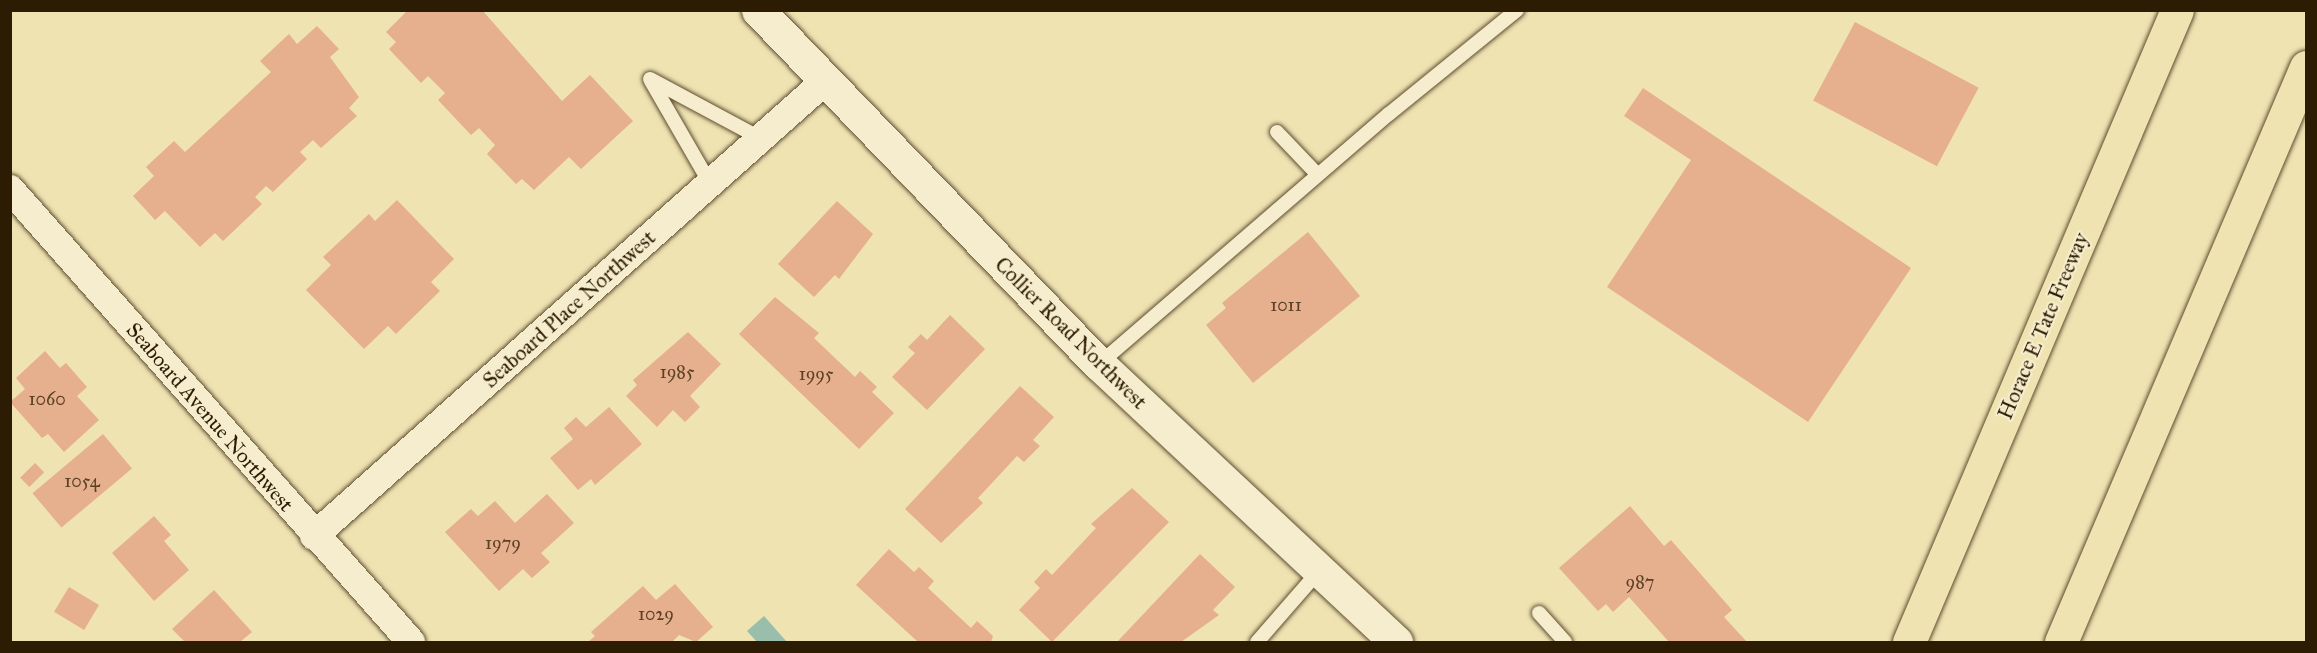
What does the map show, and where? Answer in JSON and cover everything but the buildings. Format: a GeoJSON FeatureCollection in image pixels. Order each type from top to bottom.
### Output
{"type":"FeatureCollection","features":[{"type":"Feature","properties":{"kind":"highway","name":"Horace E Tate Freeway"},"geometry":{"type":"LineString","coordinates":[[1909,642],[2176,10]]}},
{"type":"Feature","properties":{"kind":"highway"},"geometry":{"type":"LineString","coordinates":[[2061,642],[2307,67]]}},
{"type":"Feature","properties":{"kind":"street","name":"Collier Road Northwest"},"geometry":{"type":"LineString","coordinates":[[758,10],[824,82],[1099,364],[1396,642]]}},
{"type":"Feature","properties":{"kind":"street","name":"Seaboard Place Northwest"},"geometry":{"type":"LineString","coordinates":[[314,536],[824,82]]}},
{"type":"Feature","properties":{"kind":"street","name":"Seaboard Avenue Northwest"},"geometry":{"type":"LineString","coordinates":[[10,189],[314,536],[411,642]]}},
{"type":"Feature","properties":{"kind":"lane"},"geometry":{"type":"LineString","coordinates":[[1099,364],[1318,175],[1517,10]]}},
{"type":"Feature","properties":{"kind":"lane"},"geometry":{"type":"LineString","coordinates":[[710,183],[650,79],[760,138]]}},
{"type":"Feature","properties":{"kind":"lane"},"geometry":{"type":"LineString","coordinates":[[1277,132],[1318,175]]}},
{"type":"Feature","properties":{"kind":"lane"},"geometry":{"type":"LineString","coordinates":[[1257,642],[1319,571]]}},
{"type":"Feature","properties":{"kind":"lane"},"geometry":{"type":"LineString","coordinates":[[1539,613],[1565,642]]}},
{"type":"Feature","properties":{"kind":"shaded area"},"geometry":{"type":"Polygon","coordinates":[[[764,616],[787,642],[757,642],[747,631],[764,616]]]}}]}
